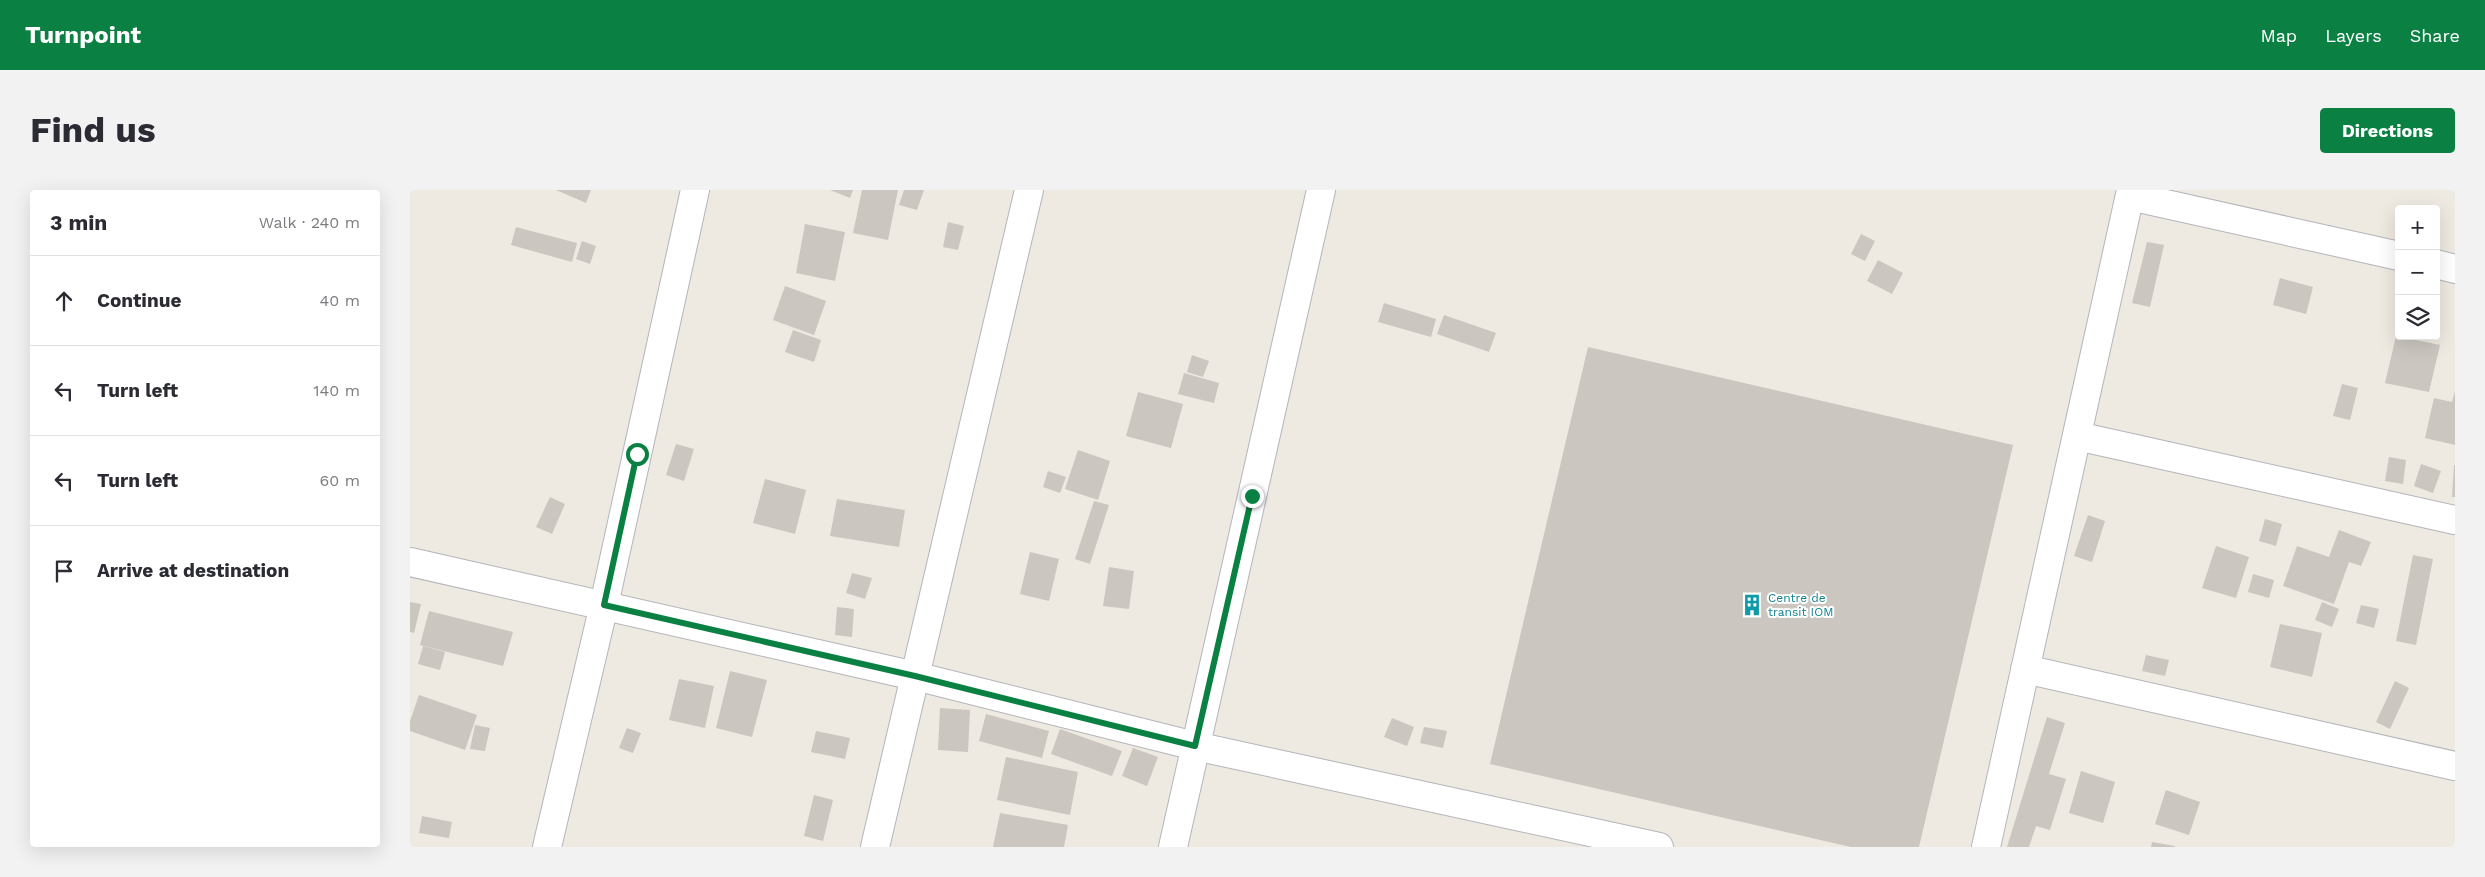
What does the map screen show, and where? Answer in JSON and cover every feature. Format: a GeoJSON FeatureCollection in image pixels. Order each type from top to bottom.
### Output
{"type":"FeatureCollection","features":[{"type":"Feature","properties":{"kind":"street"},"geometry":{"type":"LineString","coordinates":[[547,847],[604,605],[695,190]]}},
{"type":"Feature","properties":{"kind":"street"},"geometry":{"type":"LineString","coordinates":[[875,847],[1029,190]]}},
{"type":"Feature","properties":{"kind":"street"},"geometry":{"type":"LineString","coordinates":[[1173,847],[1321,190]]}},
{"type":"Feature","properties":{"kind":"street"},"geometry":{"type":"LineString","coordinates":[[1986,847],[2130,193],[2395,255]]}},
{"type":"Feature","properties":{"kind":"street"},"geometry":{"type":"LineString","coordinates":[[2440,265],[2455,269]]}},
{"type":"Feature","properties":{"kind":"street"},"geometry":{"type":"LineString","coordinates":[[2077,436],[2455,520]]}},
{"type":"Feature","properties":{"kind":"street"},"geometry":{"type":"LineString","coordinates":[[410,562],[915,676],[1195,746],[1659,847]]}},
{"type":"Feature","properties":{"kind":"street"},"geometry":{"type":"LineString","coordinates":[[2026,669],[2455,766]]}},
{"type":"Feature","properties":{"kind":"building"},"geometry":{"type":"Polygon","coordinates":[[[556,190],[591,190],[586,203],[556,190]]]}},
{"type":"Feature","properties":{"kind":"building"},"geometry":{"type":"Polygon","coordinates":[[[830,190],[853,190],[850,198],[830,190]]]}},
{"type":"Feature","properties":{"kind":"building"},"geometry":{"type":"Polygon","coordinates":[[[862,190],[898,190],[888,240],[853,233],[862,190]]]}},
{"type":"Feature","properties":{"kind":"building"},"geometry":{"type":"Polygon","coordinates":[[[904,190],[924,190],[917,210],[899,205],[904,190]]]}},
{"type":"Feature","properties":{"kind":"building"},"geometry":{"type":"Polygon","coordinates":[[[948,222],[964,226],[958,250],[943,247],[948,222]]]}},
{"type":"Feature","properties":{"kind":"building"},"geometry":{"type":"Polygon","coordinates":[[[805,224],[845,232],[835,281],[796,273],[805,224]]]}},
{"type":"Feature","properties":{"kind":"building"},"geometry":{"type":"Polygon","coordinates":[[[516,227],[577,243],[572,262],[511,245],[516,227]]]}},
{"type":"Feature","properties":{"kind":"building"},"geometry":{"type":"Polygon","coordinates":[[[1861,234],[1875,241],[1865,261],[1851,254],[1861,234]]]}},
{"type":"Feature","properties":{"kind":"building"},"geometry":{"type":"Polygon","coordinates":[[[582,241],[596,246],[590,264],[576,259],[582,241]]]}},
{"type":"Feature","properties":{"kind":"building"},"geometry":{"type":"Polygon","coordinates":[[[2147,242],[2164,245],[2150,307],[2132,303],[2147,242]]]}},
{"type":"Feature","properties":{"kind":"building"},"geometry":{"type":"Polygon","coordinates":[[[1878,260],[1903,273],[1892,294],[1867,281],[1878,260]]]}},
{"type":"Feature","properties":{"kind":"building"},"geometry":{"type":"Polygon","coordinates":[[[2280,278],[2313,287],[2306,314],[2273,305],[2280,278]]]}},
{"type":"Feature","properties":{"kind":"building"},"geometry":{"type":"Polygon","coordinates":[[[785,286],[826,301],[814,335],[773,320],[785,286]]]}},
{"type":"Feature","properties":{"kind":"building"},"geometry":{"type":"Polygon","coordinates":[[[1384,303],[1436,319],[1431,337],[1378,322],[1384,303]]]}},
{"type":"Feature","properties":{"kind":"building"},"geometry":{"type":"Polygon","coordinates":[[[1444,315],[1496,333],[1489,352],[1437,334],[1444,315]]]}},
{"type":"Feature","properties":{"kind":"building"},"geometry":{"type":"Polygon","coordinates":[[[793,330],[821,340],[814,362],[785,352],[793,330]]]}},
{"type":"Feature","properties":{"kind":"building"},"geometry":{"type":"Polygon","coordinates":[[[2395,340],[2416,340],[2440,345],[2429,392],[2385,383],[2395,340]]]}},
{"type":"Feature","properties":{"kind":"building","name":"Centre de transit IOM"},"geometry":{"type":"Polygon","coordinates":[[[1588,347],[2013,445],[1919,847],[1851,847],[1490,764],[1588,347]]]}},
{"type":"Feature","properties":{"kind":"building"},"geometry":{"type":"Polygon","coordinates":[[[1192,355],[1209,361],[1203,377],[1187,372],[1192,355]]]}},
{"type":"Feature","properties":{"kind":"building"},"geometry":{"type":"Polygon","coordinates":[[[1184,373],[1219,383],[1214,403],[1178,394],[1184,373]]]}},
{"type":"Feature","properties":{"kind":"building"},"geometry":{"type":"Polygon","coordinates":[[[2342,384],[2358,388],[2350,420],[2333,416],[2342,384]]]}},
{"type":"Feature","properties":{"kind":"building"},"geometry":{"type":"Polygon","coordinates":[[[2455,391],[2455,445],[2425,438],[2434,398],[2452,402],[2455,391]]]}},
{"type":"Feature","properties":{"kind":"building"},"geometry":{"type":"Polygon","coordinates":[[[1138,392],[1183,404],[1171,448],[1126,436],[1138,392]]]}},
{"type":"Feature","properties":{"kind":"building"},"geometry":{"type":"Polygon","coordinates":[[[676,444],[694,449],[684,481],[666,475],[676,444]]]}},
{"type":"Feature","properties":{"kind":"building"},"geometry":{"type":"Polygon","coordinates":[[[1078,450],[1110,461],[1098,500],[1065,489],[1078,450]]]}},
{"type":"Feature","properties":{"kind":"building"},"geometry":{"type":"Polygon","coordinates":[[[2389,457],[2406,460],[2403,484],[2385,481],[2389,457]]]}},
{"type":"Feature","properties":{"kind":"building"},"geometry":{"type":"Polygon","coordinates":[[[2421,464],[2441,471],[2433,493],[2414,486],[2421,464]]]}},
{"type":"Feature","properties":{"kind":"building"},"geometry":{"type":"Polygon","coordinates":[[[2454,465],[2455,497],[2452,497],[2454,465]]]}},
{"type":"Feature","properties":{"kind":"building"},"geometry":{"type":"Polygon","coordinates":[[[1048,471],[1066,477],[1060,493],[1043,487],[1048,471]]]}},
{"type":"Feature","properties":{"kind":"building"},"geometry":{"type":"Polygon","coordinates":[[[765,479],[806,490],[795,534],[753,523],[765,479]]]}},
{"type":"Feature","properties":{"kind":"building"},"geometry":{"type":"Polygon","coordinates":[[[550,497],[565,504],[552,534],[536,527],[550,497]]]}},
{"type":"Feature","properties":{"kind":"building"},"geometry":{"type":"Polygon","coordinates":[[[837,499],[905,510],[899,547],[830,536],[837,499]]]}},
{"type":"Feature","properties":{"kind":"building"},"geometry":{"type":"Polygon","coordinates":[[[1094,501],[1109,505],[1090,564],[1075,559],[1094,501]]]}},
{"type":"Feature","properties":{"kind":"building"},"geometry":{"type":"Polygon","coordinates":[[[2088,515],[2105,521],[2092,562],[2074,556],[2088,515]]]}},
{"type":"Feature","properties":{"kind":"building"},"geometry":{"type":"Polygon","coordinates":[[[2265,519],[2282,524],[2276,546],[2259,541],[2265,519]]]}},
{"type":"Feature","properties":{"kind":"building"},"geometry":{"type":"Polygon","coordinates":[[[2339,530],[2371,542],[2361,566],[2349,562],[2334,604],[2283,586],[2297,546],[2329,557],[2339,530]]]}},
{"type":"Feature","properties":{"kind":"building"},"geometry":{"type":"Polygon","coordinates":[[[2216,546],[2249,557],[2236,598],[2202,588],[2216,546]]]}},
{"type":"Feature","properties":{"kind":"building"},"geometry":{"type":"Polygon","coordinates":[[[1030,552],[1059,559],[1049,601],[1020,594],[1030,552]]]}},
{"type":"Feature","properties":{"kind":"building"},"geometry":{"type":"Polygon","coordinates":[[[2413,555],[2433,559],[2416,645],[2396,641],[2413,555]]]}},
{"type":"Feature","properties":{"kind":"building"},"geometry":{"type":"Polygon","coordinates":[[[1109,567],[1134,571],[1129,609],[1103,606],[1109,567]]]}},
{"type":"Feature","properties":{"kind":"building"},"geometry":{"type":"Polygon","coordinates":[[[852,573],[872,578],[865,599],[846,593],[852,573]]]}},
{"type":"Feature","properties":{"kind":"building"},"geometry":{"type":"Polygon","coordinates":[[[2253,574],[2274,580],[2269,598],[2248,592],[2253,574]]]}},
{"type":"Feature","properties":{"kind":"building"},"geometry":{"type":"Polygon","coordinates":[[[410,602],[421,604],[414,633],[410,632],[410,602]]]}},
{"type":"Feature","properties":{"kind":"building"},"geometry":{"type":"Polygon","coordinates":[[[2322,602],[2339,609],[2332,627],[2315,620],[2322,602]]]}},
{"type":"Feature","properties":{"kind":"building"},"geometry":{"type":"Polygon","coordinates":[[[2361,605],[2379,609],[2374,628],[2356,623],[2361,605]]]}},
{"type":"Feature","properties":{"kind":"building"},"geometry":{"type":"Polygon","coordinates":[[[837,607],[854,609],[852,637],[835,635],[837,607]]]}},
{"type":"Feature","properties":{"kind":"building"},"geometry":{"type":"Polygon","coordinates":[[[429,611],[513,632],[503,666],[420,645],[429,611]]]}},
{"type":"Feature","properties":{"kind":"building"},"geometry":{"type":"Polygon","coordinates":[[[2280,624],[2322,633],[2312,677],[2270,667],[2280,624]]]}},
{"type":"Feature","properties":{"kind":"building"},"geometry":{"type":"Polygon","coordinates":[[[423,646],[445,652],[440,670],[418,664],[423,646]]]}},
{"type":"Feature","properties":{"kind":"building"},"geometry":{"type":"Polygon","coordinates":[[[2146,655],[2169,660],[2165,676],[2142,671],[2146,655]]]}},
{"type":"Feature","properties":{"kind":"building"},"geometry":{"type":"Polygon","coordinates":[[[730,671],[767,680],[752,737],[716,728],[730,671]]]}},
{"type":"Feature","properties":{"kind":"building"},"geometry":{"type":"Polygon","coordinates":[[[679,679],[714,686],[705,728],[669,720],[679,679]]]}},
{"type":"Feature","properties":{"kind":"building"},"geometry":{"type":"Polygon","coordinates":[[[2395,681],[2409,688],[2390,729],[2376,722],[2395,681]]]}},
{"type":"Feature","properties":{"kind":"building"},"geometry":{"type":"Polygon","coordinates":[[[419,695],[477,715],[465,750],[410,731],[410,721],[419,695]]]}},
{"type":"Feature","properties":{"kind":"building"},"geometry":{"type":"Polygon","coordinates":[[[940,708],[970,710],[968,752],[938,750],[940,708]]]}},
{"type":"Feature","properties":{"kind":"building"},"geometry":{"type":"Polygon","coordinates":[[[986,714],[1049,731],[1042,758],[979,741],[986,714]]]}},
{"type":"Feature","properties":{"kind":"building"},"geometry":{"type":"Polygon","coordinates":[[[2047,717],[2065,723],[2049,774],[2066,779],[2050,830],[2036,826],[2029,847],[2007,847],[2047,717]]]}},
{"type":"Feature","properties":{"kind":"building"},"geometry":{"type":"Polygon","coordinates":[[[1392,718],[1414,727],[1407,746],[1384,737],[1392,718]]]}},
{"type":"Feature","properties":{"kind":"building"},"geometry":{"type":"Polygon","coordinates":[[[475,725],[490,728],[485,751],[470,749],[475,725]]]}},
{"type":"Feature","properties":{"kind":"building"},"geometry":{"type":"Polygon","coordinates":[[[1424,727],[1447,731],[1443,748],[1420,743],[1424,727]]]}},
{"type":"Feature","properties":{"kind":"building"},"geometry":{"type":"Polygon","coordinates":[[[627,728],[641,733],[633,753],[619,748],[627,728]]]}},
{"type":"Feature","properties":{"kind":"building"},"geometry":{"type":"Polygon","coordinates":[[[1060,729],[1122,751],[1112,776],[1051,754],[1060,729]]]}},
{"type":"Feature","properties":{"kind":"building"},"geometry":{"type":"Polygon","coordinates":[[[816,731],[850,738],[845,759],[811,752],[816,731]]]}},
{"type":"Feature","properties":{"kind":"building"},"geometry":{"type":"Polygon","coordinates":[[[1133,748],[1158,757],[1147,786],[1122,776],[1133,748]]]}},
{"type":"Feature","properties":{"kind":"building"},"geometry":{"type":"Polygon","coordinates":[[[1006,757],[1078,772],[1070,815],[997,800],[1006,757]]]}},
{"type":"Feature","properties":{"kind":"building"},"geometry":{"type":"Polygon","coordinates":[[[2081,771],[2115,782],[2103,823],[2069,813],[2081,771]]]}},
{"type":"Feature","properties":{"kind":"building"},"geometry":{"type":"Polygon","coordinates":[[[2166,790],[2200,802],[2189,835],[2155,824],[2166,790]]]}},
{"type":"Feature","properties":{"kind":"building"},"geometry":{"type":"Polygon","coordinates":[[[814,795],[833,800],[823,841],[804,836],[814,795]]]}},
{"type":"Feature","properties":{"kind":"building"},"geometry":{"type":"Polygon","coordinates":[[[1000,813],[1068,825],[1064,847],[993,847],[1000,813]]]}},
{"type":"Feature","properties":{"kind":"building"},"geometry":{"type":"Polygon","coordinates":[[[422,816],[452,822],[449,838],[419,833],[422,816]]]}},
{"type":"Feature","properties":{"kind":"building"},"geometry":{"type":"Polygon","coordinates":[[[2152,842],[2175,846],[2175,847],[2151,847],[2152,842]]]}},
{"type":"Feature","properties":{"kind":"place","name":"Centre de transit IOM"},"geometry":{"type":"Point","coordinates":[1752,605]}},
{"type":"Feature","properties":{"kind":"route"},"geometry":{"type":"LineString","coordinates":[[637,454],[604,605],[915,676],[1195,746],[1252,496]]}}]}
